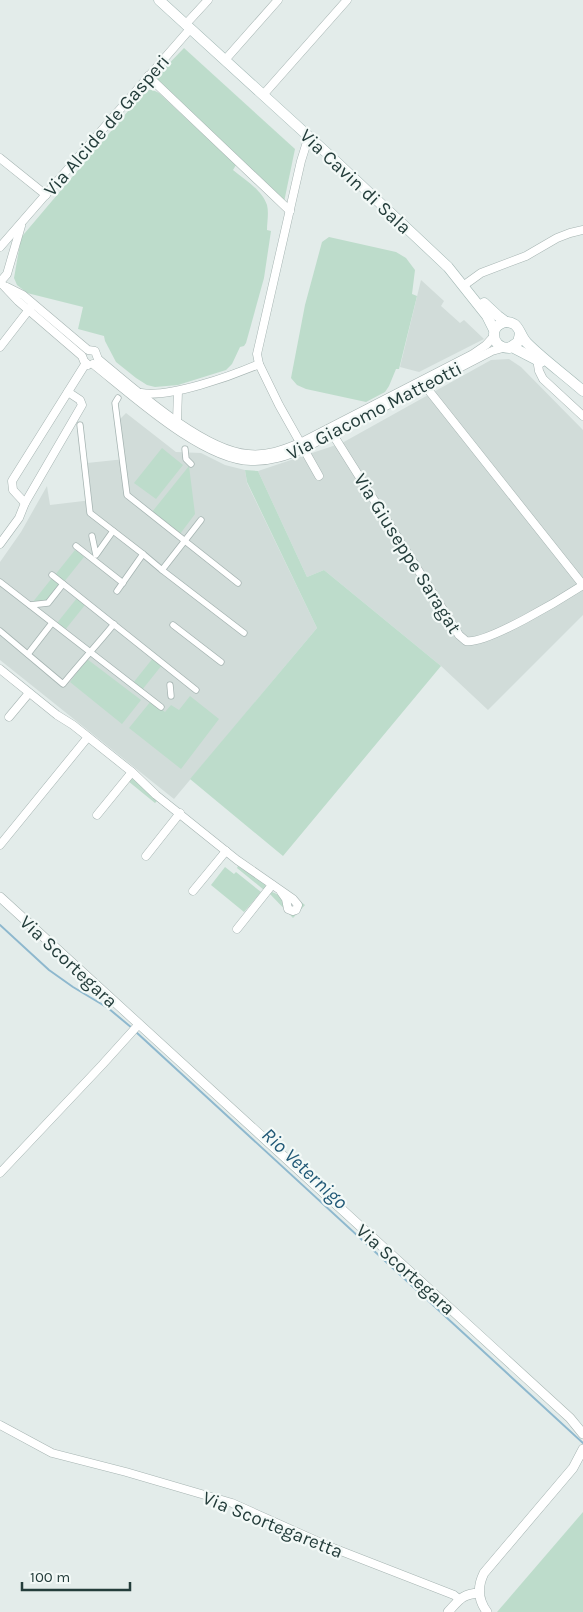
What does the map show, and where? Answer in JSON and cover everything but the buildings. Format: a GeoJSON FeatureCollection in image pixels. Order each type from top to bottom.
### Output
{"type":"FeatureCollection","features":[{"type":"Feature","properties":{"kind":"main road","name":"Via Cavin di Sala"},"geometry":{"type":"LineString","coordinates":[[158,0],[448,267],[487,316],[494,333]]}},
{"type":"Feature","properties":{"kind":"main road","name":"Via Cavin di Sala"},"geometry":{"type":"LineString","coordinates":[[464,285],[506,322]]}},
{"type":"Feature","properties":{"kind":"main road"},"geometry":{"type":"LineString","coordinates":[[506,322],[517,326],[525,342],[580,389],[537,359],[497,344],[494,333],[499,324],[506,322]]}},
{"type":"Feature","properties":{"kind":"main road"},"geometry":{"type":"LineString","coordinates":[[508,347],[518,342],[520,334]]}},
{"type":"Feature","properties":{"kind":"street","name":"Via Alcide de Gasperi"},"geometry":{"type":"LineString","coordinates":[[0,247],[148,76],[208,0]]}},
{"type":"Feature","properties":{"kind":"street"},"geometry":{"type":"LineString","coordinates":[[225,60],[278,0]]}},
{"type":"Feature","properties":{"kind":"street"},"geometry":{"type":"LineString","coordinates":[[263,95],[348,0]]}},
{"type":"Feature","properties":{"kind":"street"},"geometry":{"type":"LineString","coordinates":[[148,76],[290,210]]}},
{"type":"Feature","properties":{"kind":"street"},"geometry":{"type":"LineString","coordinates":[[310,138],[303,155],[257,354],[259,364],[278,405],[320,476]]}},
{"type":"Feature","properties":{"kind":"street"},"geometry":{"type":"LineString","coordinates":[[0,158],[46,195]]}},
{"type":"Feature","properties":{"kind":"street","name":"Via Alcide de Gasperi"},"geometry":{"type":"LineString","coordinates":[[2,283],[7,274],[16,238],[23,222]]}},
{"type":"Feature","properties":{"kind":"street"},"geometry":{"type":"LineString","coordinates":[[464,285],[480,273],[526,256],[557,238],[583,230]]}},
{"type":"Feature","properties":{"kind":"street","name":"Via Giacomo Matteotti"},"geometry":{"type":"LineString","coordinates":[[2,283],[170,425],[196,442],[222,454],[244,461],[273,460],[302,446],[423,383],[477,352],[494,333]]}},
{"type":"Feature","properties":{"kind":"street"},"geometry":{"type":"LineString","coordinates":[[0,347],[31,307]]}},
{"type":"Feature","properties":{"kind":"street","name":"Via Giacomo Matteotti"},"geometry":{"type":"LineString","coordinates":[[423,383],[492,351],[508,347]]}},
{"type":"Feature","properties":{"kind":"street"},"geometry":{"type":"LineString","coordinates":[[25,503],[13,490],[12,481],[89,358]]}},
{"type":"Feature","properties":{"kind":"street","name":"Via Giacomo Matteotti"},"geometry":{"type":"LineString","coordinates":[[89,358],[208,441],[241,454],[263,455],[302,446]]}},
{"type":"Feature","properties":{"kind":"street"},"geometry":{"type":"LineString","coordinates":[[537,359],[539,371],[543,379],[583,416]]}},
{"type":"Feature","properties":{"kind":"street"},"geometry":{"type":"LineString","coordinates":[[141,394],[178,391],[240,372],[259,364]]}},
{"type":"Feature","properties":{"kind":"street","name":"Via Giuseppe Saragat"},"geometry":{"type":"LineString","coordinates":[[331,431],[464,640],[468,642],[475,641],[500,631],[557,602],[583,585],[423,383]]}},
{"type":"Feature","properties":{"kind":"street"},"geometry":{"type":"LineString","coordinates":[[177,421],[178,391]]}},
{"type":"Feature","properties":{"kind":"street"},"geometry":{"type":"LineString","coordinates":[[0,544],[19,518],[25,503],[82,405],[80,400],[68,392]]}},
{"type":"Feature","properties":{"kind":"street"},"geometry":{"type":"LineString","coordinates":[[118,398],[115,403],[127,495],[238,583]]}},
{"type":"Feature","properties":{"kind":"street"},"geometry":{"type":"LineString","coordinates":[[80,425],[90,513],[244,633]]}},
{"type":"Feature","properties":{"kind":"street"},"geometry":{"type":"LineString","coordinates":[[185,449],[186,459],[191,464]]}},
{"type":"Feature","properties":{"kind":"street"},"geometry":{"type":"LineString","coordinates":[[162,570],[201,520]]}},
{"type":"Feature","properties":{"kind":"street"},"geometry":{"type":"LineString","coordinates":[[92,536],[96,555],[113,532]]}},
{"type":"Feature","properties":{"kind":"street"},"geometry":{"type":"LineString","coordinates":[[76,546],[123,583]]}},
{"type":"Feature","properties":{"kind":"street"},"geometry":{"type":"LineString","coordinates":[[117,591],[143,554]]}},
{"type":"Feature","properties":{"kind":"street"},"geometry":{"type":"LineString","coordinates":[[52,576],[196,690]]}},
{"type":"Feature","properties":{"kind":"street"},"geometry":{"type":"LineString","coordinates":[[0,582],[161,707]]}},
{"type":"Feature","properties":{"kind":"street"},"geometry":{"type":"LineString","coordinates":[[30,605],[48,603],[63,584]]}},
{"type":"Feature","properties":{"kind":"street"},"geometry":{"type":"LineString","coordinates":[[28,654],[52,623]]}},
{"type":"Feature","properties":{"kind":"street"},"geometry":{"type":"LineString","coordinates":[[0,631],[63,684],[114,624]]}},
{"type":"Feature","properties":{"kind":"street"},"geometry":{"type":"LineString","coordinates":[[173,625],[221,662]]}},
{"type":"Feature","properties":{"kind":"street"},"geometry":{"type":"LineString","coordinates":[[0,669],[132,772],[156,795],[226,851],[281,892]]}},
{"type":"Feature","properties":{"kind":"street"},"geometry":{"type":"LineString","coordinates":[[170,685],[171,696]]}},
{"type":"Feature","properties":{"kind":"street"},"geometry":{"type":"LineString","coordinates":[[9,717],[29,692]]}},
{"type":"Feature","properties":{"kind":"street"},"geometry":{"type":"LineString","coordinates":[[0,845],[88,737]]}},
{"type":"Feature","properties":{"kind":"street"},"geometry":{"type":"LineString","coordinates":[[97,815],[132,772]]}},
{"type":"Feature","properties":{"kind":"street"},"geometry":{"type":"LineString","coordinates":[[146,856],[180,813]]}},
{"type":"Feature","properties":{"kind":"street"},"geometry":{"type":"LineString","coordinates":[[193,890],[226,851]]}},
{"type":"Feature","properties":{"kind":"street"},"geometry":{"type":"LineString","coordinates":[[237,928],[272,885]]}},
{"type":"Feature","properties":{"kind":"street","name":"Via Scortegara"},"geometry":{"type":"LineString","coordinates":[[0,897],[570,1418],[583,1434]]}},
{"type":"Feature","properties":{"kind":"street"},"geometry":{"type":"LineString","coordinates":[[1,1170],[102,1066],[139,1024]]}},
{"type":"Feature","properties":{"kind":"street","name":"Via Scortegaretta"},"geometry":{"type":"LineString","coordinates":[[0,1425],[52,1453],[232,1503],[328,1546],[454,1595],[459,1599]]}},
{"type":"Feature","properties":{"kind":"street"},"geometry":{"type":"LineString","coordinates":[[487,1612],[479,1593],[484,1573],[573,1468],[583,1450]]}},
{"type":"Feature","properties":{"kind":"street"},"geometry":{"type":"LineString","coordinates":[[448,1612],[459,1599],[468,1594],[479,1593]]}},
{"type":"Feature","properties":{"kind":"shaded area"},"geometry":{"type":"Polygon","coordinates":[[[421,280],[444,301],[441,306],[460,323],[464,320],[484,339],[419,372],[400,367],[421,280]]]}},
{"type":"Feature","properties":{"kind":"shaded area"},"geometry":{"type":"Polygon","coordinates":[[[509,359],[521,367],[583,430],[583,615],[488,710],[441,666],[324,570],[307,577],[258,471],[342,443],[491,360],[509,359]]]}},
{"type":"Feature","properties":{"kind":"shaded area"},"geometry":{"type":"Polygon","coordinates":[[[126,413],[176,452],[201,453],[225,465],[245,470],[247,483],[317,628],[174,799],[0,660],[0,562],[21,532],[47,486],[50,505],[92,500],[87,463],[125,459],[120,419],[126,413]]]}},
{"type":"Feature","properties":{"kind":"green space"},"geometry":{"type":"Polygon","coordinates":[[[184,48],[295,149],[284,202],[153,80],[184,48]]]}},
{"type":"Feature","properties":{"kind":"green space"},"geometry":{"type":"Polygon","coordinates":[[[148,90],[159,93],[236,165],[233,170],[252,185],[265,200],[268,211],[267,230],[271,231],[264,278],[246,343],[240,347],[232,364],[226,370],[178,385],[155,387],[147,385],[136,378],[116,362],[104,336],[78,329],[83,307],[27,293],[17,285],[14,278],[21,238],[140,97],[148,90]]]}},
{"type":"Feature","properties":{"kind":"green space"},"geometry":{"type":"Polygon","coordinates":[[[329,237],[396,252],[406,258],[415,270],[412,294],[417,296],[399,369],[396,369],[385,392],[366,402],[306,389],[297,385],[291,378],[305,305],[322,242],[329,237]]]}},
{"type":"Feature","properties":{"kind":"green space"},"geometry":{"type":"Polygon","coordinates":[[[162,448],[183,465],[156,499],[134,483],[162,448]]]}},
{"type":"Feature","properties":{"kind":"green space"},"geometry":{"type":"Polygon","coordinates":[[[189,466],[195,514],[180,534],[152,512],[189,466]]]}},
{"type":"Feature","properties":{"kind":"green space"},"geometry":{"type":"Polygon","coordinates":[[[245,470],[258,471],[307,577],[324,570],[441,666],[283,856],[190,779],[317,628],[247,482],[245,470]]]}},
{"type":"Feature","properties":{"kind":"green space"},"geometry":{"type":"Polygon","coordinates":[[[75,550],[84,557],[64,582],[55,575],[75,550]]]}},
{"type":"Feature","properties":{"kind":"green space"},"geometry":{"type":"Polygon","coordinates":[[[52,578],[60,584],[47,602],[32,603],[52,578]]]}},
{"type":"Feature","properties":{"kind":"green space"},"geometry":{"type":"Polygon","coordinates":[[[77,598],[85,605],[65,630],[57,623],[77,598]]]}},
{"type":"Feature","properties":{"kind":"green space"},"geometry":{"type":"Polygon","coordinates":[[[153,658],[162,665],[142,690],[133,683],[153,658]]]}},
{"type":"Feature","properties":{"kind":"green space"},"geometry":{"type":"Polygon","coordinates":[[[87,659],[141,700],[122,724],[70,682],[87,659]]]}},
{"type":"Feature","properties":{"kind":"green space"},"geometry":{"type":"Polygon","coordinates":[[[190,696],[219,719],[181,769],[129,728],[151,701],[165,712],[171,705],[179,710],[190,696]]]}},
{"type":"Feature","properties":{"kind":"green space"},"geometry":{"type":"Polygon","coordinates":[[[131,778],[142,785],[157,801],[155,803],[128,781],[131,778]]]}},
{"type":"Feature","properties":{"kind":"green space"},"geometry":{"type":"Polygon","coordinates":[[[238,866],[265,884],[264,890],[237,868],[238,866]]]}},
{"type":"Feature","properties":{"kind":"green space"},"geometry":{"type":"Polygon","coordinates":[[[225,867],[234,874],[236,872],[261,892],[244,912],[211,885],[225,867]]]}},
{"type":"Feature","properties":{"kind":"green space"},"geometry":{"type":"Polygon","coordinates":[[[272,892],[282,898],[295,914],[291,894],[305,905],[293,918],[270,894],[272,892]]]}},
{"type":"Feature","properties":{"kind":"green space"},"geometry":{"type":"Polygon","coordinates":[[[583,1512],[583,1612],[497,1612],[583,1512]]]}},
{"type":"Feature","properties":{"kind":"waterway","name":"Rio Veternigo"},"geometry":{"type":"LineString","coordinates":[[0,925],[49,970],[108,1008],[132,1028]]}},
{"type":"Feature","properties":{"kind":"waterway","name":"Rio Veternigo"},"geometry":{"type":"LineString","coordinates":[[136,1032],[583,1443]]}}]}
